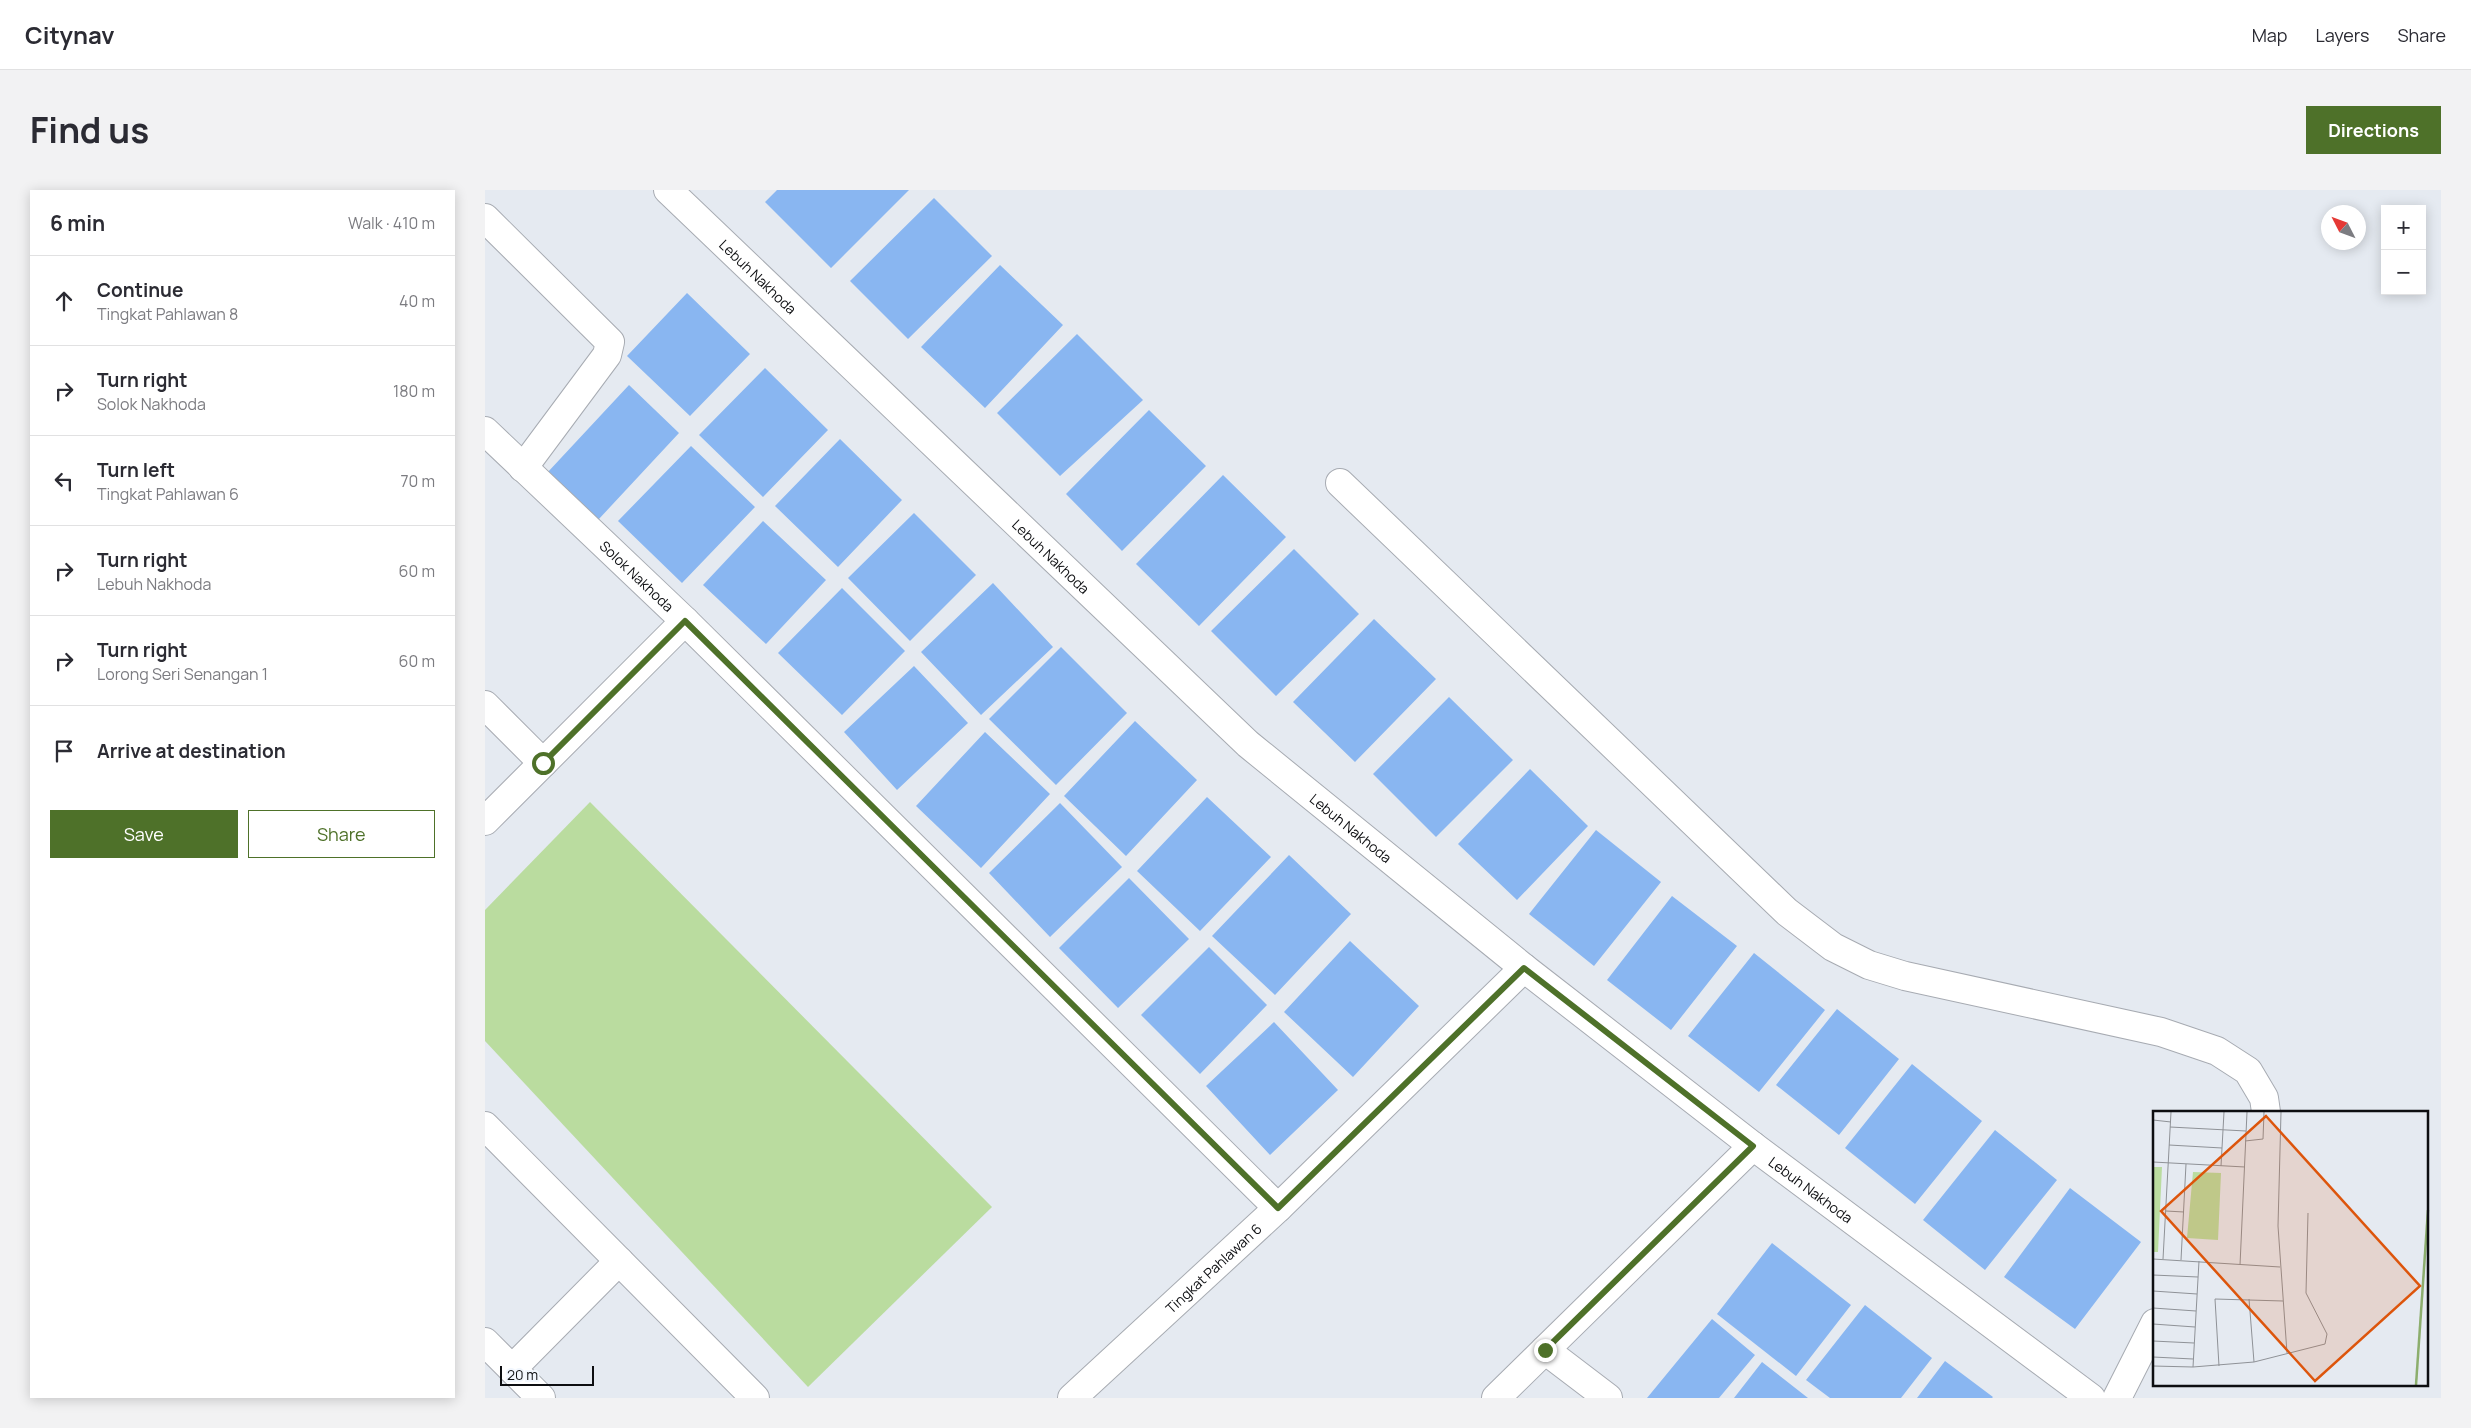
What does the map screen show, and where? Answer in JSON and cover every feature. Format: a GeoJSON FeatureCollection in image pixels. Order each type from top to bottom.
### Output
{"type":"FeatureCollection","features":[{"type":"Feature","properties":{"kind":"street","name":"Lebuh Nakhoda"},"geometry":{"type":"LineString","coordinates":[[668,190],[1248,744],[1524,968],[1753,1146],[2091,1398]]}},
{"type":"Feature","properties":{"kind":"street"},"geometry":{"type":"LineString","coordinates":[[485,218],[610,342],[607,355],[523,468]]}},
{"type":"Feature","properties":{"kind":"street","name":"Solok Nakhoda"},"geometry":{"type":"LineString","coordinates":[[485,431],[685,621],[1278,1208]]}},
{"type":"Feature","properties":{"kind":"street"},"geometry":{"type":"LineString","coordinates":[[1339,483],[1787,912],[1833,947],[1869,965],[1905,976],[2161,1032],[2217,1051],[2248,1070],[2264,1098],[2265,1111]]}},
{"type":"Feature","properties":{"kind":"street"},"geometry":{"type":"LineString","coordinates":[[485,821],[685,621]]}},
{"type":"Feature","properties":{"kind":"street"},"geometry":{"type":"LineString","coordinates":[[485,705],[543,763]]}},
{"type":"Feature","properties":{"kind":"street","name":"Tingkat Pahlawan 6"},"geometry":{"type":"LineString","coordinates":[[1072,1398],[1278,1208],[1524,968]]}},
{"type":"Feature","properties":{"kind":"street"},"geometry":{"type":"LineString","coordinates":[[485,1126],[755,1398]]}},
{"type":"Feature","properties":{"kind":"street"},"geometry":{"type":"LineString","coordinates":[[1496,1398],[1753,1146]]}},
{"type":"Feature","properties":{"kind":"street"},"geometry":{"type":"LineString","coordinates":[[512,1369],[619,1261]]}},
{"type":"Feature","properties":{"kind":"street"},"geometry":{"type":"LineString","coordinates":[[2117,1398],[2153,1327]]}},
{"type":"Feature","properties":{"kind":"street"},"geometry":{"type":"LineString","coordinates":[[485,1342],[541,1398]]}},
{"type":"Feature","properties":{"kind":"street"},"geometry":{"type":"LineString","coordinates":[[1545,1350],[1608,1398]]}},
{"type":"Feature","properties":{"kind":"green space"},"geometry":{"type":"Polygon","coordinates":[[[590,802],[992,1207],[808,1387],[485,1041],[485,910],[590,802]]]}},
{"type":"Feature","properties":{"kind":"building"},"geometry":{"type":"Polygon","coordinates":[[[777,190],[909,190],[831,268],[765,202],[777,190]]]}},
{"type":"Feature","properties":{"kind":"building"},"geometry":{"type":"Polygon","coordinates":[[[934,198],[992,256],[908,339],[850,281],[934,198]]]}},
{"type":"Feature","properties":{"kind":"building"},"geometry":{"type":"Polygon","coordinates":[[[1000,265],[1063,325],[985,408],[921,347],[1000,265]]]}},
{"type":"Feature","properties":{"kind":"building"},"geometry":{"type":"Polygon","coordinates":[[[687,293],[750,354],[690,416],[627,356],[687,293]]]}},
{"type":"Feature","properties":{"kind":"building"},"geometry":{"type":"Polygon","coordinates":[[[1077,334],[1143,400],[1060,476],[997,413],[1077,334]]]}},
{"type":"Feature","properties":{"kind":"building"},"geometry":{"type":"Polygon","coordinates":[[[765,368],[828,430],[763,497],[699,435],[765,368]]]}},
{"type":"Feature","properties":{"kind":"building"},"geometry":{"type":"Polygon","coordinates":[[[629,385],[679,433],[598,520],[547,473],[629,385]]]}},
{"type":"Feature","properties":{"kind":"building"},"geometry":{"type":"Polygon","coordinates":[[[1149,410],[1206,466],[1122,551],[1066,494],[1149,410]]]}},
{"type":"Feature","properties":{"kind":"building"},"geometry":{"type":"Polygon","coordinates":[[[840,439],[902,500],[838,567],[775,506],[840,439]]]}},
{"type":"Feature","properties":{"kind":"building"},"geometry":{"type":"Polygon","coordinates":[[[691,446],[755,507],[682,583],[618,521],[691,446]]]}},
{"type":"Feature","properties":{"kind":"building"},"geometry":{"type":"Polygon","coordinates":[[[1223,475],[1286,537],[1199,626],[1136,564],[1223,475]]]}},
{"type":"Feature","properties":{"kind":"building"},"geometry":{"type":"Polygon","coordinates":[[[914,513],[976,575],[910,641],[848,578],[914,513]]]}},
{"type":"Feature","properties":{"kind":"building"},"geometry":{"type":"Polygon","coordinates":[[[763,521],[826,580],[766,644],[703,585],[763,521]]]}},
{"type":"Feature","properties":{"kind":"building"},"geometry":{"type":"Polygon","coordinates":[[[1294,549],[1359,614],[1276,696],[1211,631],[1294,549]]]}},
{"type":"Feature","properties":{"kind":"building"},"geometry":{"type":"Polygon","coordinates":[[[993,583],[1053,647],[981,715],[921,652],[993,583]]]}},
{"type":"Feature","properties":{"kind":"building"},"geometry":{"type":"Polygon","coordinates":[[[842,588],[905,651],[842,715],[778,653],[842,588]]]}},
{"type":"Feature","properties":{"kind":"building"},"geometry":{"type":"Polygon","coordinates":[[[1374,619],[1436,679],[1355,762],[1293,702],[1374,619]]]}},
{"type":"Feature","properties":{"kind":"building"},"geometry":{"type":"Polygon","coordinates":[[[1061,647],[1127,713],[1056,785],[989,719],[1061,647]]]}},
{"type":"Feature","properties":{"kind":"building"},"geometry":{"type":"Polygon","coordinates":[[[914,666],[968,723],[897,790],[844,732],[914,666]]]}},
{"type":"Feature","properties":{"kind":"building"},"geometry":{"type":"Polygon","coordinates":[[[1449,697],[1513,760],[1436,837],[1373,774],[1449,697]]]}},
{"type":"Feature","properties":{"kind":"building"},"geometry":{"type":"Polygon","coordinates":[[[1135,721],[1197,780],[1126,856],[1064,796],[1135,721]]]}},
{"type":"Feature","properties":{"kind":"building"},"geometry":{"type":"Polygon","coordinates":[[[985,732],[1050,794],[981,868],[916,806],[985,732]]]}},
{"type":"Feature","properties":{"kind":"building"},"geometry":{"type":"Polygon","coordinates":[[[1530,769],[1588,826],[1517,900],[1458,844],[1530,769]]]}},
{"type":"Feature","properties":{"kind":"building"},"geometry":{"type":"Polygon","coordinates":[[[1207,797],[1271,857],[1200,931],[1137,871],[1207,797]]]}},
{"type":"Feature","properties":{"kind":"building"},"geometry":{"type":"Polygon","coordinates":[[[1060,803],[1122,867],[1050,937],[989,873],[1060,803]]]}},
{"type":"Feature","properties":{"kind":"building"},"geometry":{"type":"Polygon","coordinates":[[[1596,830],[1661,882],[1594,966],[1529,914],[1596,830]]]}},
{"type":"Feature","properties":{"kind":"building"},"geometry":{"type":"Polygon","coordinates":[[[1289,855],[1351,914],[1275,995],[1212,936],[1289,855]]]}},
{"type":"Feature","properties":{"kind":"building"},"geometry":{"type":"Polygon","coordinates":[[[1129,878],[1189,939],[1118,1008],[1059,948],[1129,878]]]}},
{"type":"Feature","properties":{"kind":"building"},"geometry":{"type":"Polygon","coordinates":[[[1672,896],[1737,946],[1671,1030],[1607,980],[1672,896]]]}},
{"type":"Feature","properties":{"kind":"building"},"geometry":{"type":"Polygon","coordinates":[[[1350,941],[1419,1006],[1353,1077],[1284,1012],[1350,941]]]}},
{"type":"Feature","properties":{"kind":"building"},"geometry":{"type":"Polygon","coordinates":[[[1209,947],[1267,1005],[1200,1074],[1141,1015],[1209,947]]]}},
{"type":"Feature","properties":{"kind":"building"},"geometry":{"type":"Polygon","coordinates":[[[1754,953],[1825,1010],[1759,1092],[1688,1036],[1754,953]]]}},
{"type":"Feature","properties":{"kind":"building"},"geometry":{"type":"Polygon","coordinates":[[[1837,1009],[1899,1059],[1839,1135],[1776,1085],[1837,1009]]]}},
{"type":"Feature","properties":{"kind":"building"},"geometry":{"type":"Polygon","coordinates":[[[1274,1022],[1338,1090],[1270,1155],[1206,1086],[1274,1022]]]}},
{"type":"Feature","properties":{"kind":"building"},"geometry":{"type":"Polygon","coordinates":[[[1912,1064],[1982,1121],[1915,1204],[1845,1148],[1912,1064]]]}},
{"type":"Feature","properties":{"kind":"building"},"geometry":{"type":"Polygon","coordinates":[[[1995,1130],[2057,1180],[1985,1270],[1923,1220],[1995,1130]]]}},
{"type":"Feature","properties":{"kind":"building"},"geometry":{"type":"Polygon","coordinates":[[[2070,1188],[2141,1242],[2075,1329],[2004,1277],[2070,1188]]]}},
{"type":"Feature","properties":{"kind":"building"},"geometry":{"type":"Polygon","coordinates":[[[1772,1243],[1851,1305],[1796,1376],[1717,1314],[1772,1243]]]}},
{"type":"Feature","properties":{"kind":"building"},"geometry":{"type":"Polygon","coordinates":[[[1865,1305],[1932,1358],[1901,1398],[1830,1398],[1806,1380],[1865,1305]]]}},
{"type":"Feature","properties":{"kind":"building"},"geometry":{"type":"Polygon","coordinates":[[[1712,1319],[1755,1355],[1719,1398],[1647,1398],[1712,1319]]]}},
{"type":"Feature","properties":{"kind":"building"},"geometry":{"type":"Polygon","coordinates":[[[1945,1361],[1993,1397],[1917,1398],[1945,1361]]]}},
{"type":"Feature","properties":{"kind":"building"},"geometry":{"type":"Polygon","coordinates":[[[1762,1362],[1808,1398],[1734,1398],[1762,1362]]]}},
{"type":"Feature","properties":{"kind":"route"},"geometry":{"type":"LineString","coordinates":[[543,763],[685,621],[1278,1208],[1524,968],[1753,1146],[1545,1350]]}}]}
